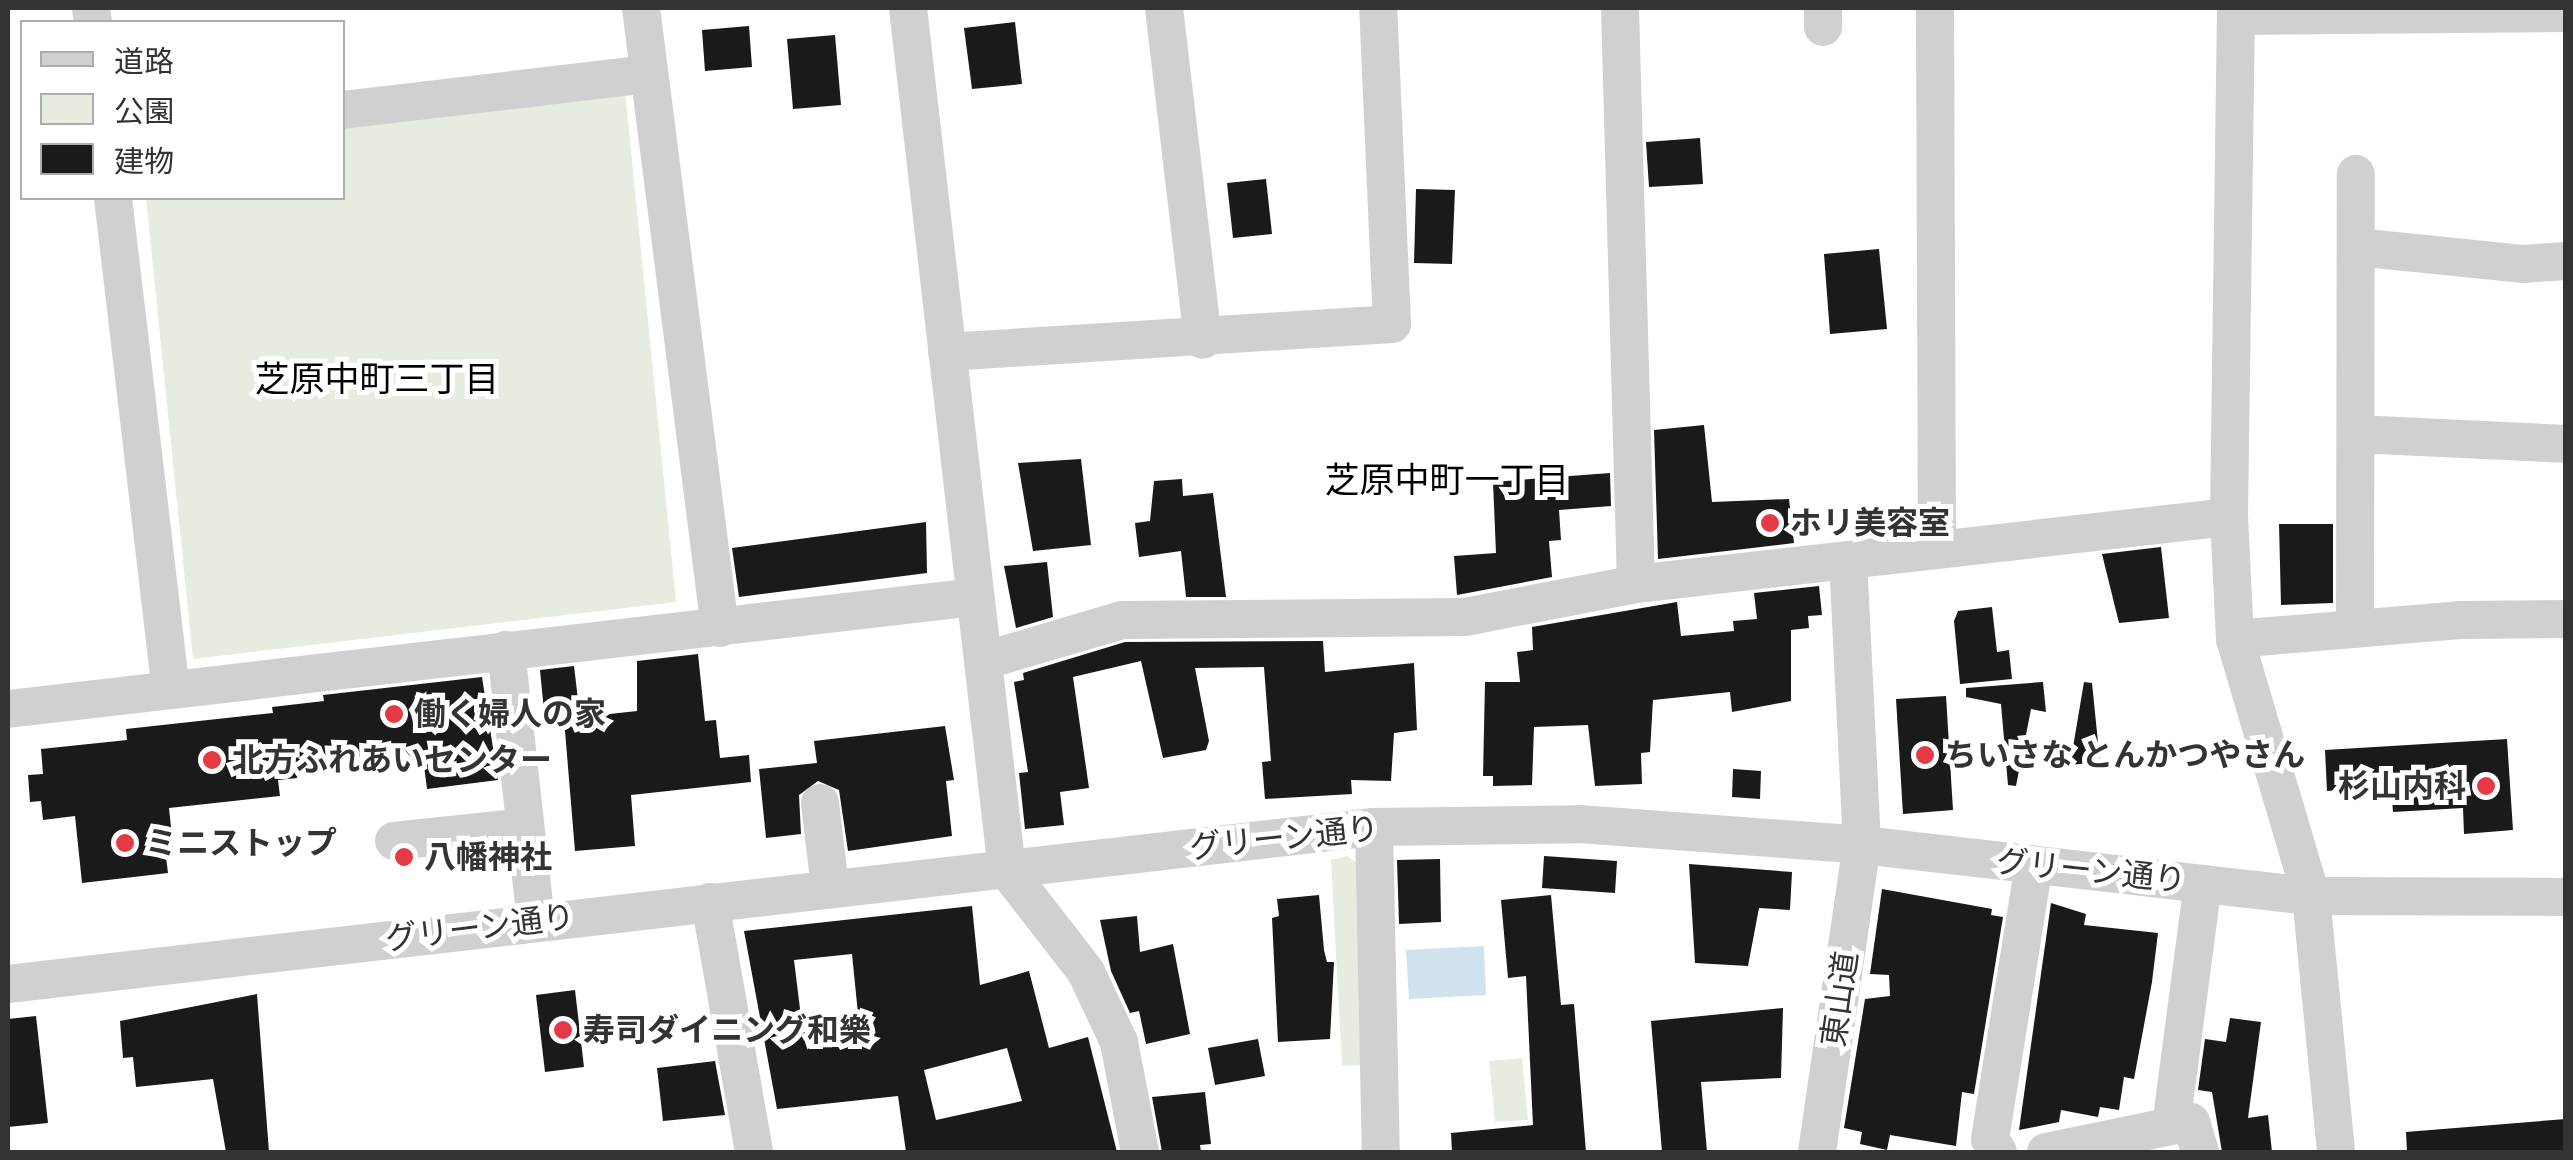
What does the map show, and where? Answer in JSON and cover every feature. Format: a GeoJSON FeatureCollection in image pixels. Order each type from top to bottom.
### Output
{"type":"FeatureCollection","features":[{"type":"Feature","properties":{"kind":"street"},"geometry":{"type":"LineString","coordinates":[[641,8],[720,628]]}},
{"type":"Feature","properties":{"kind":"street"},"geometry":{"type":"LineString","coordinates":[[908,8],[1007,870],[1086,972],[1119,1042],[1140,1152]]}},
{"type":"Feature","properties":{"kind":"street"},"geometry":{"type":"LineString","coordinates":[[1164,8],[1203,340]]}},
{"type":"Feature","properties":{"kind":"street"},"geometry":{"type":"LineString","coordinates":[[947,352],[1203,340],[1392,324],[1378,8]]}},
{"type":"Feature","properties":{"kind":"street"},"geometry":{"type":"LineString","coordinates":[[1620,8],[1636,584]]}},
{"type":"Feature","properties":{"kind":"street"},"geometry":{"type":"LineString","coordinates":[[1935,8],[1937,550]]}},
{"type":"Feature","properties":{"kind":"street"},"geometry":{"type":"LineString","coordinates":[[2336,1152],[2311,896],[2235,639],[2229,517],[2236,12],[2566,13]]}},
{"type":"Feature","properties":{"kind":"street"},"geometry":{"type":"LineString","coordinates":[[345,110],[649,74]]}},
{"type":"Feature","properties":{"kind":"street"},"geometry":{"type":"LineString","coordinates":[[2355,629],[2356,174]]}},
{"type":"Feature","properties":{"kind":"street"},"geometry":{"type":"LineString","coordinates":[[113,200],[171,690]]}},
{"type":"Feature","properties":{"kind":"street"},"geometry":{"type":"LineString","coordinates":[[2356,247],[2522,264],[2566,261]]}},
{"type":"Feature","properties":{"kind":"street"},"geometry":{"type":"LineString","coordinates":[[2356,434],[2566,444]]}},
{"type":"Feature","properties":{"kind":"street"},"geometry":{"type":"LineString","coordinates":[[983,660],[1122,620],[1465,616],[1636,584],[2229,517]]}},
{"type":"Feature","properties":{"kind":"street","name":"東山道"},"geometry":{"type":"LineString","coordinates":[[1817,1152],[1862,845],[1848,560]]}},
{"type":"Feature","properties":{"kind":"street"},"geometry":{"type":"LineString","coordinates":[[8,709],[974,598]]}},
{"type":"Feature","properties":{"kind":"street"},"geometry":{"type":"LineString","coordinates":[[2235,639],[2355,629],[2566,620]]}},
{"type":"Feature","properties":{"kind":"street"},"geometry":{"type":"LineString","coordinates":[[506,650],[536,922]]}},
{"type":"Feature","properties":{"kind":"street"},"geometry":{"type":"LineString","coordinates":[[820,803],[830,888]]}},
{"type":"Feature","properties":{"kind":"street","name":"グリーン通り"},"geometry":{"type":"LineString","coordinates":[[8,984],[1374,827],[1579,824],[1862,845],[2311,896],[2566,897]]}},
{"type":"Feature","properties":{"kind":"street"},"geometry":{"type":"LineString","coordinates":[[1374,827],[1381,1152]]}},
{"type":"Feature","properties":{"kind":"street"},"geometry":{"type":"LineString","coordinates":[[394,841],[525,828]]}},
{"type":"Feature","properties":{"kind":"street"},"geometry":{"type":"LineString","coordinates":[[1998,1152],[1990,1139],[2034,865]]}},
{"type":"Feature","properties":{"kind":"street"},"geometry":{"type":"LineString","coordinates":[[2171,1126],[2203,884]]}},
{"type":"Feature","properties":{"kind":"street"},"geometry":{"type":"LineString","coordinates":[[710,902],[754,1152]]}},
{"type":"Feature","properties":{"kind":"street"},"geometry":{"type":"LineString","coordinates":[[2046,1152],[2191,1122],[2200,1152]]}},
{"type":"Feature","properties":{"kind":"green space"},"geometry":{"type":"Polygon","coordinates":[[[625,91],[676,602],[193,659],[146,200],[345,200],[345,125],[625,91]]]}},
{"type":"Feature","properties":{"kind":"green space"},"geometry":{"type":"Polygon","coordinates":[[[1347,856],[1360,865],[1362,1065],[1342,1066],[1331,860],[1347,856]]]}},
{"type":"Feature","properties":{"kind":"green space"},"geometry":{"type":"Polygon","coordinates":[[[1522,1058],[1528,1120],[1495,1122],[1489,1061],[1522,1058]]]}},
{"type":"Feature","properties":{"kind":"water"},"geometry":{"type":"Polygon","coordinates":[[[1484,946],[1486,995],[1409,999],[1406,950],[1484,946]]]}},
{"type":"Feature","properties":{"kind":"building"},"geometry":{"type":"Polygon","coordinates":[[[1015,22],[1022,84],[972,89],[964,28],[1015,22]]]}},
{"type":"Feature","properties":{"kind":"building"},"geometry":{"type":"Polygon","coordinates":[[[749,26],[752,67],[705,71],[702,30],[749,26]]]}},
{"type":"Feature","properties":{"kind":"building"},"geometry":{"type":"Polygon","coordinates":[[[835,35],[841,105],[793,109],[787,39],[835,35]]]}},
{"type":"Feature","properties":{"kind":"building"},"geometry":{"type":"Polygon","coordinates":[[[1700,138],[1703,184],[1649,187],[1646,142],[1700,138]]]}},
{"type":"Feature","properties":{"kind":"building"},"geometry":{"type":"Polygon","coordinates":[[[1266,179],[1272,234],[1233,238],[1227,183],[1266,179]]]}},
{"type":"Feature","properties":{"kind":"building"},"geometry":{"type":"Polygon","coordinates":[[[1416,189],[1455,190],[1452,264],[1414,263],[1416,189]]]}},
{"type":"Feature","properties":{"kind":"building"},"geometry":{"type":"Polygon","coordinates":[[[1879,249],[1887,329],[1830,334],[1824,254],[1879,249]]]}},
{"type":"Feature","properties":{"kind":"building"},"geometry":{"type":"Polygon","coordinates":[[[1704,425],[1712,502],[1789,499],[1794,543],[1658,559],[1654,430],[1704,425]]]}},
{"type":"Feature","properties":{"kind":"building"},"geometry":{"type":"Polygon","coordinates":[[[1081,459],[1091,545],[1033,551],[1018,463],[1081,459]]]}},
{"type":"Feature","properties":{"kind":"building"},"geometry":{"type":"Polygon","coordinates":[[[1610,473],[1611,506],[1559,510],[1561,540],[1549,541],[1552,577],[1457,595],[1454,556],[1496,553],[1493,482],[1610,473]]]}},
{"type":"Feature","properties":{"kind":"building"},"geometry":{"type":"Polygon","coordinates":[[[1182,479],[1183,496],[1213,493],[1226,597],[1186,597],[1181,551],[1139,557],[1135,523],[1150,521],[1154,481],[1182,479]]]}},
{"type":"Feature","properties":{"kind":"building"},"geometry":{"type":"Polygon","coordinates":[[[926,522],[927,573],[739,597],[732,548],[926,522]]]}},
{"type":"Feature","properties":{"kind":"building"},"geometry":{"type":"Polygon","coordinates":[[[2279,524],[2333,524],[2333,603],[2281,605],[2279,524]]]}},
{"type":"Feature","properties":{"kind":"building"},"geometry":{"type":"Polygon","coordinates":[[[2161,547],[2169,618],[2119,623],[2102,554],[2161,547]]]}},
{"type":"Feature","properties":{"kind":"building"},"geometry":{"type":"Polygon","coordinates":[[[1047,562],[1053,617],[1016,628],[1004,566],[1047,562]]]}},
{"type":"Feature","properties":{"kind":"building"},"geometry":{"type":"Polygon","coordinates":[[[1819,586],[1822,615],[1808,616],[1809,628],[1791,630],[1791,701],[1732,712],[1730,692],[1653,700],[1650,752],[1641,753],[1642,784],[1595,786],[1588,725],[1534,727],[1532,785],[1493,786],[1493,776],[1483,776],[1485,682],[1520,682],[1517,652],[1533,650],[1532,627],[1677,602],[1681,636],[1734,631],[1733,621],[1757,619],[1754,593],[1819,586]]]}},
{"type":"Feature","properties":{"kind":"building"},"geometry":{"type":"Polygon","coordinates":[[[1992,607],[1997,652],[2009,650],[2012,679],[1960,684],[1954,621],[1958,611],[1992,607]]]}},
{"type":"Feature","properties":{"kind":"building"},"geometry":{"type":"Polygon","coordinates":[[[1323,641],[1325,672],[1414,663],[1417,730],[1394,733],[1391,781],[1351,780],[1352,794],[1265,799],[1262,762],[1271,761],[1264,667],[1195,668],[1209,741],[1206,750],[1163,758],[1141,661],[1073,677],[1089,788],[1060,792],[1064,825],[1025,829],[1019,773],[1028,772],[1014,682],[1024,680],[1023,673],[1125,642],[1323,641]]]}},
{"type":"Feature","properties":{"kind":"building"},"geometry":{"type":"Polygon","coordinates":[[[698,654],[705,721],[716,720],[720,758],[749,755],[751,782],[631,795],[635,846],[575,851],[564,719],[637,711],[637,661],[698,654]]]}},
{"type":"Feature","properties":{"kind":"building"},"geometry":{"type":"Polygon","coordinates":[[[574,666],[579,708],[544,711],[540,670],[574,666]]]}},
{"type":"Feature","properties":{"kind":"building"},"geometry":{"type":"Polygon","coordinates":[[[482,677],[498,780],[427,789],[423,758],[297,772],[297,778],[278,780],[280,796],[169,808],[174,856],[166,857],[168,873],[82,883],[75,816],[43,820],[41,801],[30,802],[28,775],[43,774],[41,749],[127,740],[126,729],[273,713],[272,707],[324,701],[323,695],[482,677]]]}},
{"type":"Feature","properties":{"kind":"building"},"geometry":{"type":"Polygon","coordinates":[[[2043,682],[2046,712],[2031,709],[2016,786],[2008,785],[2001,704],[1966,697],[1966,688],[2043,682]]]}},
{"type":"Feature","properties":{"kind":"building"},"geometry":{"type":"Polygon","coordinates":[[[2084,682],[2092,683],[2100,762],[2070,765],[2084,682]]]}},
{"type":"Feature","properties":{"kind":"building","name":"ちいさな とんかつやさん"},"geometry":{"type":"Polygon","coordinates":[[[1946,696],[1953,810],[1903,814],[1896,699],[1946,696]]]}},
{"type":"Feature","properties":{"kind":"building"},"geometry":{"type":"Polygon","coordinates":[[[945,726],[954,780],[946,781],[952,836],[848,851],[839,790],[818,781],[799,795],[801,834],[766,838],[759,769],[817,763],[814,741],[945,726]]]}},
{"type":"Feature","properties":{"kind":"building"},"geometry":{"type":"Polygon","coordinates":[[[2507,739],[2513,830],[2464,834],[2463,808],[2393,812],[2391,787],[2327,791],[2325,750],[2507,739]]]}},
{"type":"Feature","properties":{"kind":"building"},"geometry":{"type":"Polygon","coordinates":[[[1733,769],[1761,771],[1760,799],[1732,797],[1733,769]]]}},
{"type":"Feature","properties":{"kind":"building"},"geometry":{"type":"Polygon","coordinates":[[[1544,856],[1617,861],[1615,893],[1542,888],[1544,856]]]}},
{"type":"Feature","properties":{"kind":"building"},"geometry":{"type":"Polygon","coordinates":[[[1440,859],[1441,922],[1399,924],[1397,860],[1440,859]]]}},
{"type":"Feature","properties":{"kind":"building"},"geometry":{"type":"Polygon","coordinates":[[[1689,864],[1792,872],[1790,910],[1759,908],[1748,966],[1695,963],[1689,864]]]}},
{"type":"Feature","properties":{"kind":"building"},"geometry":{"type":"Polygon","coordinates":[[[1882,889],[1992,909],[1991,915],[2003,917],[1974,1094],[1962,1092],[1956,1146],[1890,1135],[1887,1150],[1860,1144],[1862,1132],[1844,1128],[1865,999],[1890,996],[1889,975],[1870,974],[1882,889]]]}},
{"type":"Feature","properties":{"kind":"building"},"geometry":{"type":"Polygon","coordinates":[[[1319,895],[1324,950],[1327,962],[1334,962],[1330,1039],[1278,1042],[1272,918],[1279,916],[1277,899],[1319,895]]]}},
{"type":"Feature","properties":{"kind":"building"},"geometry":{"type":"Polygon","coordinates":[[[1551,895],[1561,1005],[1574,1004],[1586,1152],[1452,1152],[1451,1133],[1533,1125],[1526,976],[1508,978],[1501,900],[1551,895]]]}},
{"type":"Feature","properties":{"kind":"building"},"geometry":{"type":"Polygon","coordinates":[[[2051,903],[2086,914],[2084,925],[2158,933],[2152,982],[2134,1079],[2124,1077],[2119,1110],[2100,1107],[2098,1117],[2061,1110],[2059,1122],[2019,1130],[2051,903]]]}},
{"type":"Feature","properties":{"kind":"building"},"geometry":{"type":"Polygon","coordinates":[[[972,906],[980,985],[1029,971],[1049,1048],[1088,1037],[1117,1152],[906,1152],[898,1096],[777,1109],[744,931],[972,906]],[[852,954],[794,960],[802,1025],[858,1014],[852,954]],[[1007,1048],[924,1070],[936,1120],[1022,1101],[1007,1048]]]}},
{"type":"Feature","properties":{"kind":"building"},"geometry":{"type":"Polygon","coordinates":[[[1137,916],[1140,952],[1173,944],[1190,1034],[1146,1044],[1139,1011],[1130,1013],[1111,971],[1100,920],[1137,916]]]}},
{"type":"Feature","properties":{"kind":"building","name":"寿司ダイニング和樂"},"geometry":{"type":"Polygon","coordinates":[[[575,990],[584,1067],[545,1072],[536,995],[575,990]]]}},
{"type":"Feature","properties":{"kind":"building"},"geometry":{"type":"Polygon","coordinates":[[[257,994],[269,1152],[226,1152],[213,1079],[136,1087],[133,1057],[123,1058],[120,1021],[257,994]]]}},
{"type":"Feature","properties":{"kind":"building"},"geometry":{"type":"Polygon","coordinates":[[[1783,1008],[1781,1078],[1701,1082],[1707,1152],[1662,1152],[1651,1021],[1783,1008]]]}},
{"type":"Feature","properties":{"kind":"building"},"geometry":{"type":"Polygon","coordinates":[[[36,1016],[48,1123],[8,1127],[8,1019],[36,1016]]]}},
{"type":"Feature","properties":{"kind":"building"},"geometry":{"type":"Polygon","coordinates":[[[2230,1018],[2261,1022],[2248,1118],[2268,1115],[2272,1152],[2222,1152],[2212,1092],[2198,1090],[2205,1039],[2226,1042],[2230,1018]]]}},
{"type":"Feature","properties":{"kind":"building"},"geometry":{"type":"Polygon","coordinates":[[[1258,1039],[1265,1076],[1215,1085],[1208,1048],[1258,1039]]]}},
{"type":"Feature","properties":{"kind":"building"},"geometry":{"type":"Polygon","coordinates":[[[715,1061],[725,1115],[663,1121],[657,1068],[715,1061]]]}},
{"type":"Feature","properties":{"kind":"building"},"geometry":{"type":"Polygon","coordinates":[[[1205,1092],[1211,1144],[1200,1145],[1201,1152],[1162,1152],[1152,1097],[1205,1092]]]}},
{"type":"Feature","properties":{"kind":"building"},"geometry":{"type":"Polygon","coordinates":[[[2566,1119],[2566,1152],[2407,1152],[2406,1132],[2566,1119]]]}},
{"type":"Feature","properties":{"kind":"place","name":"ホリ美容室"},"geometry":{"type":"Point","coordinates":[1770,523]}},
{"type":"Feature","properties":{"kind":"place","name":"働く婦人の家"},"geometry":{"type":"Point","coordinates":[394,714]}},
{"type":"Feature","properties":{"kind":"place","name":"ちいさな とんかつやさん"},"geometry":{"type":"Point","coordinates":[1925,755]}},
{"type":"Feature","properties":{"kind":"place","name":"北方ふれあいセンター"},"geometry":{"type":"Point","coordinates":[212,760]}},
{"type":"Feature","properties":{"kind":"place","name":"杉山内科"},"geometry":{"type":"Point","coordinates":[2486,786]}},
{"type":"Feature","properties":{"kind":"place","name":"ミニストップ"},"geometry":{"type":"Point","coordinates":[125,843]}},
{"type":"Feature","properties":{"kind":"place","name":"八幡神社"},"geometry":{"type":"Point","coordinates":[404,857]}},
{"type":"Feature","properties":{"kind":"place","name":"寿司ダイニング和樂"},"geometry":{"type":"Point","coordinates":[563,1030]}},
{"type":"Feature","properties":{"kind":"district","name":"芝原中町三丁目"},"geometry":{"type":"Point","coordinates":[377,379]}},
{"type":"Feature","properties":{"kind":"district","name":"芝原中町一丁目"},"geometry":{"type":"Point","coordinates":[1447,480]}}]}
